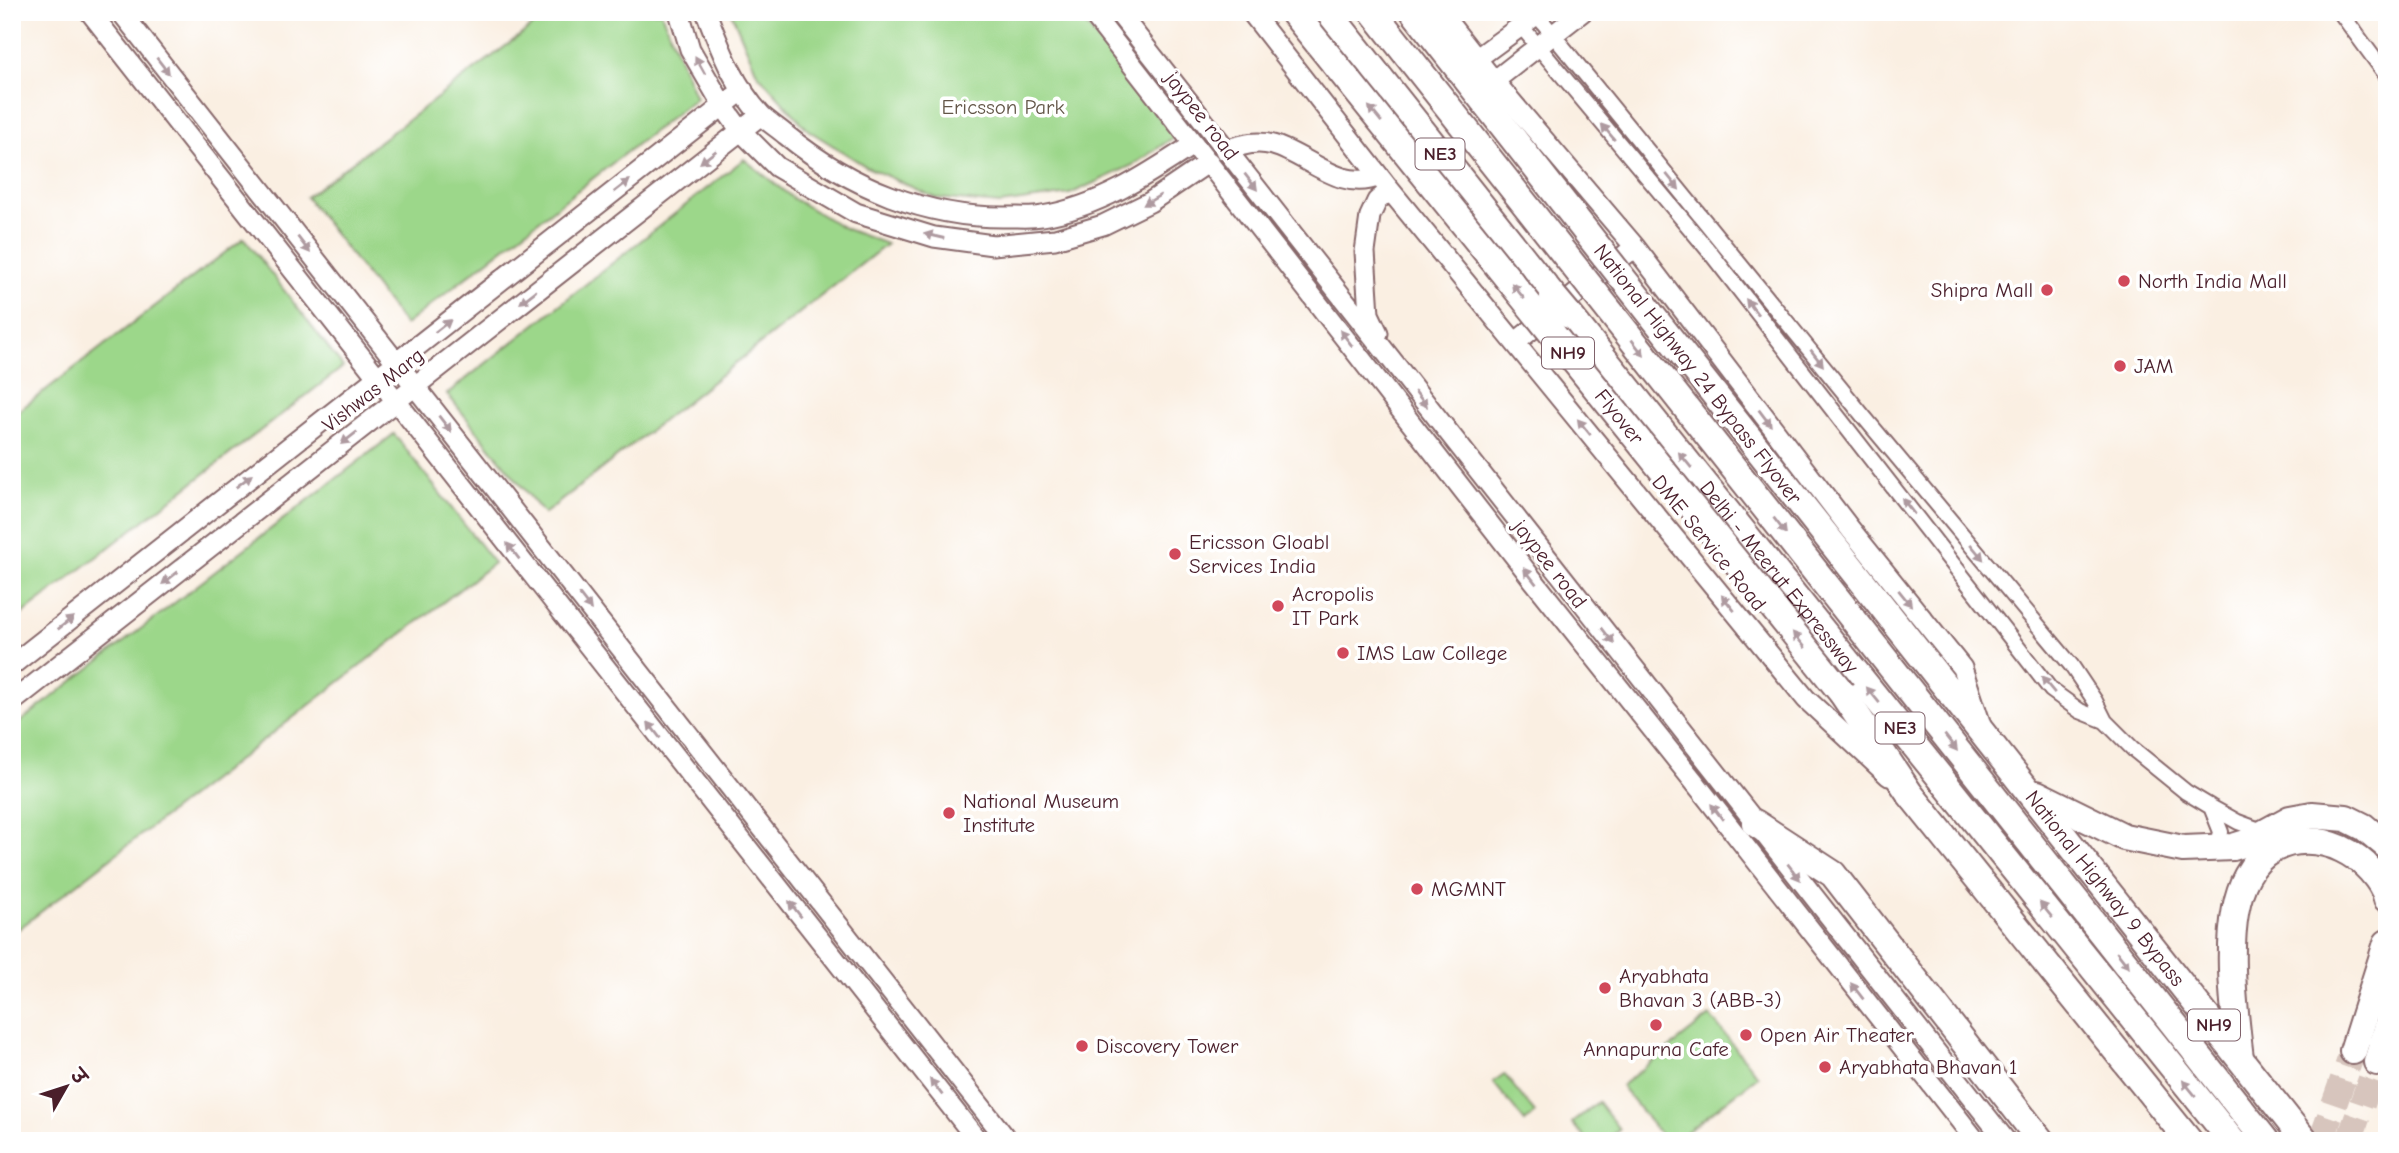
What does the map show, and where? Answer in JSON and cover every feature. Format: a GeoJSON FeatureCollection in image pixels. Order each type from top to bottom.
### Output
{"type":"FeatureCollection","features":[{"type":"Feature","properties":{"kind":"highway","name":"Flyover"},"geometry":{"type":"LineString","coordinates":[[1293,12],[1842,693],[1910,794],[2189,1141]]}},
{"type":"Feature","properties":{"kind":"highway","name":"Delhi - Meerut Expressway"},"geometry":{"type":"LineString","coordinates":[[1328,12],[2232,1141]]}},
{"type":"Feature","properties":{"kind":"highway","name":"Delhi - Meerut Expressway"},"geometry":{"type":"LineString","coordinates":[[1373,12],[2266,1141]]}},
{"type":"Feature","properties":{"kind":"highway","name":"National Highway 24 Bypass Flyover"},"geometry":{"type":"LineString","coordinates":[[1414,12],[1984,734]]}},
{"type":"Feature","properties":{"kind":"highway","name":"National Highway 9 Bypass"},"geometry":{"type":"LineString","coordinates":[[1984,734],[2305,1141]]}},
{"type":"Feature","properties":{"kind":"highway"},"geometry":{"type":"LineString","coordinates":[[2029,790],[2123,837],[2183,849],[2217,848],[2246,842],[2301,815],[2346,818],[2364,827],[2387,846]]}},
{"type":"Feature","properties":{"kind":"highway"},"geometry":{"type":"LineString","coordinates":[[1755,823],[1833,874],[2041,1141]]}},
{"type":"Feature","properties":{"kind":"highway"},"geometry":{"type":"LineString","coordinates":[[2240,1058],[2232,996],[2232,942],[2242,889],[2254,866],[2274,849],[2297,842],[2321,841],[2348,851],[2365,864],[2377,878],[2387,899]]}},
{"type":"Feature","properties":{"kind":"highway"},"geometry":{"type":"LineString","coordinates":[[2353,1051],[2387,943]]}},
{"type":"Feature","properties":{"kind":"highway"},"geometry":{"type":"LineString","coordinates":[[2377,1062],[2387,1028]]}},
{"type":"Feature","properties":{"kind":"street"},"geometry":{"type":"LineString","coordinates":[[90,12],[978,1141]]}},
{"type":"Feature","properties":{"kind":"street"},"geometry":{"type":"LineString","coordinates":[[121,12],[1008,1141]]}},
{"type":"Feature","properties":{"kind":"street"},"geometry":{"type":"LineString","coordinates":[[679,12],[690,49],[723,106],[741,131],[778,167],[856,213],[934,237],[993,245],[1055,239],[1103,225],[1150,202],[1209,162]]}},
{"type":"Feature","properties":{"kind":"street"},"geometry":{"type":"LineString","coordinates":[[706,12],[724,59],[761,115],[809,154],[873,191],[938,212],[989,217],[1041,216],[1087,204],[1130,186],[1194,144]]}},
{"type":"Feature","properties":{"kind":"street","name":"jaypee road"},"geometry":{"type":"LineString","coordinates":[[1091,12],[1530,576],[1976,1141]]}},
{"type":"Feature","properties":{"kind":"street"},"geometry":{"type":"LineString","coordinates":[[1118,12],[2006,1141]]}},
{"type":"Feature","properties":{"kind":"street","name":"DME Service Road"},"geometry":{"type":"LineString","coordinates":[[1251,12],[1385,183],[1806,699],[1910,794]]}},
{"type":"Feature","properties":{"kind":"street"},"geometry":{"type":"LineString","coordinates":[[1440,12],[1494,81],[1635,247],[1851,530],[1962,667],[1984,734]]}},
{"type":"Feature","properties":{"kind":"street"},"geometry":{"type":"LineString","coordinates":[[1494,81],[1582,12]]}},
{"type":"Feature","properties":{"kind":"street"},"geometry":{"type":"LineString","coordinates":[[2340,12],[2387,76]]}},
{"type":"Feature","properties":{"kind":"street"},"geometry":{"type":"LineString","coordinates":[[1476,58],[1533,18]]}},
{"type":"Feature","properties":{"kind":"street"},"geometry":{"type":"LineString","coordinates":[[1533,18],[1552,34],[1864,417],[2071,665],[2105,721]]}},
{"type":"Feature","properties":{"kind":"street"},"geometry":{"type":"LineString","coordinates":[[1533,18],[1536,47],[1709,251],[2051,690],[2080,711],[2105,721],[2161,772],[2211,807],[2238,822],[2265,832]]}},
{"type":"Feature","properties":{"kind":"street","name":"Vishwas Marg"},"geometry":{"type":"LineString","coordinates":[[12,665],[743,90]]}},
{"type":"Feature","properties":{"kind":"street","name":"Vishwas Marg"},"geometry":{"type":"LineString","coordinates":[[12,702],[761,115]]}},
{"type":"Feature","properties":{"kind":"street"},"geometry":{"type":"LineString","coordinates":[[1226,150],[1251,142],[1274,145],[1314,166],[1354,181],[1385,183],[1370,216],[1365,252],[1369,314],[1390,360]]}},
{"type":"Feature","properties":{"kind":"street"},"geometry":{"type":"LineString","coordinates":[[1516,342],[1635,247]]}},
{"type":"Feature","properties":{"kind":"street"},"geometry":{"type":"LineString","coordinates":[[1781,345],[1798,334]]}},
{"type":"Feature","properties":{"kind":"street"},"geometry":{"type":"LineString","coordinates":[[1700,789],[1717,775]]}},
{"type":"Feature","properties":{"kind":"street"},"geometry":{"type":"LineString","coordinates":[[2211,807],[2221,832],[2217,848]]}},
{"type":"Feature","properties":{"kind":"street"},"geometry":{"type":"LineString","coordinates":[[1951,1111],[1969,1096]]}},
{"type":"Feature","properties":{"kind":"green space"},"geometry":{"type":"Polygon","coordinates":[[[551,12],[661,12],[696,98],[405,325],[306,197],[551,12]]]}},
{"type":"Feature","properties":{"kind":"green space","name":"Ericsson Park"},"geometry":{"type":"Polygon","coordinates":[[[731,12],[1076,12],[1174,137],[1133,165],[1070,194],[1000,204],[936,198],[867,167],[808,130],[757,73],[731,12]]]}},
{"type":"Feature","properties":{"kind":"green space"},"geometry":{"type":"Polygon","coordinates":[[[744,159],[794,199],[846,229],[887,244],[544,514],[447,394],[744,159]]]}},
{"type":"Feature","properties":{"kind":"green space"},"geometry":{"type":"Polygon","coordinates":[[[244,238],[343,367],[12,622],[12,416],[244,238]]]}},
{"type":"Feature","properties":{"kind":"green space"},"geometry":{"type":"Polygon","coordinates":[[[394,434],[494,563],[12,934],[12,728],[394,434]]]}},
{"type":"Feature","properties":{"kind":"green space"},"geometry":{"type":"Polygon","coordinates":[[[1710,1016],[1758,1076],[1675,1141],[1666,1141],[1621,1086],[1710,1016]]]}},
{"type":"Feature","properties":{"kind":"green space"},"geometry":{"type":"Polygon","coordinates":[[[1504,1074],[1535,1113],[1525,1122],[1493,1082],[1504,1074]]]}},
{"type":"Feature","properties":{"kind":"green space"},"geometry":{"type":"Polygon","coordinates":[[[1598,1102],[1619,1129],[1605,1141],[1587,1141],[1572,1123],[1598,1102]]]}},
{"type":"Feature","properties":{"kind":"tunnel"},"geometry":{"type":"LineString","coordinates":[[2321,1141],[2353,1051]]}},
{"type":"Feature","properties":{"kind":"tunnel"},"geometry":{"type":"LineString","coordinates":[[2349,1141],[2377,1062]]}},
{"type":"Feature","properties":{"kind":"place","name":"North India Mall"},"geometry":{"type":"Point","coordinates":[2124,281]}},
{"type":"Feature","properties":{"kind":"place","name":"Shipra Mall"},"geometry":{"type":"Point","coordinates":[2047,290]}},
{"type":"Feature","properties":{"kind":"place","name":"JAM"},"geometry":{"type":"Point","coordinates":[2120,366]}},
{"type":"Feature","properties":{"kind":"place","name":"Ericsson Gloabl Services India"},"geometry":{"type":"Point","coordinates":[1175,554]}},
{"type":"Feature","properties":{"kind":"place","name":"Acropolis IT Park"},"geometry":{"type":"Point","coordinates":[1278,606]}},
{"type":"Feature","properties":{"kind":"place","name":"IMS Law College"},"geometry":{"type":"Point","coordinates":[1343,653]}},
{"type":"Feature","properties":{"kind":"place","name":"National Museum Institute"},"geometry":{"type":"Point","coordinates":[949,813]}},
{"type":"Feature","properties":{"kind":"place","name":"MGMNT"},"geometry":{"type":"Point","coordinates":[1417,889]}},
{"type":"Feature","properties":{"kind":"place","name":"Aryabhata Bhavan 3 (ABB-3)"},"geometry":{"type":"Point","coordinates":[1605,988]}},
{"type":"Feature","properties":{"kind":"place","name":"Annapurna Cafe"},"geometry":{"type":"Point","coordinates":[1656,1025]}},
{"type":"Feature","properties":{"kind":"place","name":"Open Air Theater"},"geometry":{"type":"Point","coordinates":[1746,1035]}},
{"type":"Feature","properties":{"kind":"place","name":"Discovery Tower"},"geometry":{"type":"Point","coordinates":[1082,1046]}},
{"type":"Feature","properties":{"kind":"place","name":"Aryabhata Bhavan 1"},"geometry":{"type":"Point","coordinates":[1825,1067]}}]}
